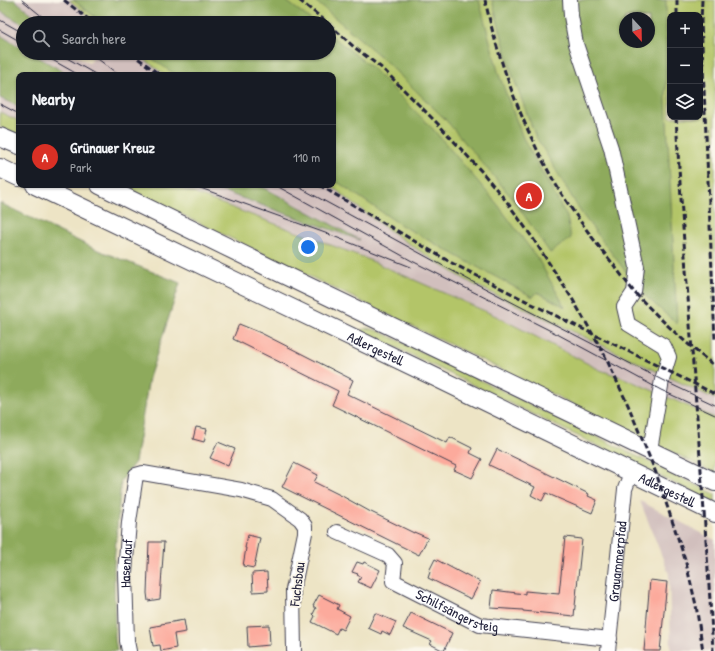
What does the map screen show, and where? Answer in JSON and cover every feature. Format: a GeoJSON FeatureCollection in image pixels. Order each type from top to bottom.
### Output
{"type":"FeatureCollection","features":[{"type":"Feature","properties":{"kind":"main road"},"geometry":{"type":"LineString","coordinates":[[0,137],[16,144]]}},
{"type":"Feature","properties":{"kind":"main road"},"geometry":{"type":"LineString","coordinates":[[0,168],[16,176]]}},
{"type":"Feature","properties":{"kind":"main road","name":"Adlergestell"},"geometry":{"type":"LineString","coordinates":[[41,188],[715,513]]}},
{"type":"Feature","properties":{"kind":"main road","name":"Adlergestell"},"geometry":{"type":"LineString","coordinates":[[106,188],[715,482]]}},
{"type":"Feature","properties":{"kind":"main road"},"geometry":{"type":"LineString","coordinates":[[258,292],[270,268]]}},
{"type":"Feature","properties":{"kind":"street"},"geometry":{"type":"LineString","coordinates":[[570,0],[576,44],[611,148],[637,267],[634,292],[624,307],[628,324],[664,346],[669,357],[662,380],[650,450]]}},
{"type":"Feature","properties":{"kind":"street","name":"Fuchsbau"},"geometry":{"type":"LineString","coordinates":[[136,475],[143,473],[240,490],[272,499],[300,519],[305,526],[305,533],[293,590],[294,651]]}},
{"type":"Feature","properties":{"kind":"street","name":"Grauammerpfad"},"geometry":{"type":"LineString","coordinates":[[609,645],[625,489],[631,473]]}},
{"type":"Feature","properties":{"kind":"street","name":"Hasenlauf"},"geometry":{"type":"LineString","coordinates":[[129,651],[127,640],[125,573],[129,522],[136,475]]}},
{"type":"Feature","properties":{"kind":"street","name":"Schilfsängersteig"},"geometry":{"type":"LineString","coordinates":[[337,532],[388,555],[395,563],[393,581],[480,624],[609,645]]}},
{"type":"Feature","properties":{"kind":"shaded area"},"geometry":{"type":"Polygon","coordinates":[[[15,0],[73,0],[94,16],[34,16],[15,0]]]}},
{"type":"Feature","properties":{"kind":"shaded area"},"geometry":{"type":"Polygon","coordinates":[[[666,0],[715,0],[715,418],[624,378],[600,370],[496,316],[360,256],[180,188],[213,188],[356,239],[264,188],[336,188],[336,185],[343,185],[336,104],[336,72],[333,72],[332,60],[336,60],[336,18],[666,100],[666,0]]]}},
{"type":"Feature","properties":{"kind":"shaded area"},"geometry":{"type":"Polygon","coordinates":[[[296,8],[328,16],[314,16],[296,8]]]}},
{"type":"Feature","properties":{"kind":"shaded area"},"geometry":{"type":"Polygon","coordinates":[[[0,11],[16,20],[16,45],[0,35],[0,11]]]}},
{"type":"Feature","properties":{"kind":"shaded area"},"geometry":{"type":"Polygon","coordinates":[[[43,60],[84,60],[89,63],[92,60],[154,60],[172,72],[64,72],[43,60]]]}},
{"type":"Feature","properties":{"kind":"shaded area"},"geometry":{"type":"Polygon","coordinates":[[[0,98],[16,106],[16,120],[0,112],[0,98]]]}},
{"type":"Feature","properties":{"kind":"shaded area"},"geometry":{"type":"Polygon","coordinates":[[[640,501],[715,540],[715,651],[671,651],[669,574],[640,501]]]}},
{"type":"Feature","properties":{"kind":"green space"},"geometry":{"type":"Polygon","coordinates":[[[0,0],[15,0],[34,16],[16,16],[16,20],[0,11],[0,0]]]}},
{"type":"Feature","properties":{"kind":"green space"},"geometry":{"type":"Polygon","coordinates":[[[69,0],[715,0],[715,399],[473,284],[400,238],[334,188],[336,188],[336,72],[161,72],[145,60],[336,60],[336,16],[89,16],[69,0]]]}},
{"type":"Feature","properties":{"kind":"green space"},"geometry":{"type":"Polygon","coordinates":[[[73,0],[285,0],[306,16],[94,16],[73,0]]]}},
{"type":"Feature","properties":{"kind":"green space"},"geometry":{"type":"Polygon","coordinates":[[[314,0],[479,0],[499,75],[523,138],[567,217],[571,238],[550,253],[513,199],[445,119],[380,56],[336,19],[336,16],[333,16],[314,0]]]}},
{"type":"Feature","properties":{"kind":"green space"},"geometry":{"type":"Polygon","coordinates":[[[492,0],[666,0],[666,100],[677,324],[642,293],[582,214],[535,135],[511,71],[492,0]]]}},
{"type":"Feature","properties":{"kind":"green space"},"geometry":{"type":"Polygon","coordinates":[[[0,35],[16,45],[16,60],[43,60],[64,72],[16,72],[16,106],[0,98],[0,35]]]}},
{"type":"Feature","properties":{"kind":"green space"},"geometry":{"type":"Polygon","coordinates":[[[336,40],[371,67],[432,128],[498,205],[538,259],[565,307],[537,292],[533,297],[468,262],[401,225],[336,181],[336,72],[172,72],[154,60],[336,60],[336,40]]]}},
{"type":"Feature","properties":{"kind":"green space"},"geometry":{"type":"Polygon","coordinates":[[[0,112],[16,120],[16,135],[0,127],[0,112]]]}},
{"type":"Feature","properties":{"kind":"green space"},"geometry":{"type":"Polygon","coordinates":[[[127,188],[180,188],[360,256],[496,316],[600,370],[624,378],[715,418],[715,473],[127,188]]]}},
{"type":"Feature","properties":{"kind":"green space"},"geometry":{"type":"Polygon","coordinates":[[[213,188],[265,188],[360,240],[213,188]]]}},
{"type":"Feature","properties":{"kind":"green space"},"geometry":{"type":"Polygon","coordinates":[[[0,203],[93,248],[180,283],[149,378],[135,462],[121,481],[114,564],[115,639],[117,651],[0,651],[0,203]]]}},
{"type":"Feature","properties":{"kind":"green space"},"geometry":{"type":"Polygon","coordinates":[[[367,328],[379,331],[715,494],[715,503],[360,330],[367,328]]]}},
{"type":"Feature","properties":{"kind":"building"},"geometry":{"type":"Polygon","coordinates":[[[239,324],[261,333],[353,380],[347,394],[447,443],[450,437],[472,448],[470,453],[482,459],[472,478],[454,470],[456,466],[332,405],[338,391],[233,339],[239,324]]]}},
{"type":"Feature","properties":{"kind":"building"},"geometry":{"type":"Polygon","coordinates":[[[196,427],[207,429],[204,442],[193,439],[196,427]]]}},
{"type":"Feature","properties":{"kind":"building"},"geometry":{"type":"Polygon","coordinates":[[[218,442],[235,449],[228,466],[210,458],[218,442]]]}},
{"type":"Feature","properties":{"kind":"building"},"geometry":{"type":"Polygon","coordinates":[[[497,449],[589,494],[588,496],[597,500],[592,513],[546,493],[542,501],[531,495],[535,487],[489,465],[497,449]]]}},
{"type":"Feature","properties":{"kind":"building"},"geometry":{"type":"Polygon","coordinates":[[[294,463],[318,475],[314,482],[369,511],[414,533],[428,538],[419,555],[282,487],[294,463]]]}},
{"type":"Feature","properties":{"kind":"building"},"geometry":{"type":"Polygon","coordinates":[[[248,535],[260,538],[254,568],[243,566],[248,535]]]}},
{"type":"Feature","properties":{"kind":"building"},"geometry":{"type":"Polygon","coordinates":[[[565,537],[582,539],[574,616],[491,608],[493,590],[525,594],[525,591],[559,594],[565,537]]]}},
{"type":"Feature","properties":{"kind":"building"},"geometry":{"type":"Polygon","coordinates":[[[149,542],[164,542],[160,599],[148,601],[147,593],[149,542]]]}},
{"type":"Feature","properties":{"kind":"building"},"geometry":{"type":"Polygon","coordinates":[[[435,559],[480,582],[471,599],[428,578],[429,571],[435,559]]]}},
{"type":"Feature","properties":{"kind":"building"},"geometry":{"type":"Polygon","coordinates":[[[357,562],[363,564],[364,562],[380,570],[371,588],[358,582],[361,577],[352,572],[357,562]]]}},
{"type":"Feature","properties":{"kind":"building"},"geometry":{"type":"Polygon","coordinates":[[[267,572],[268,591],[253,592],[252,573],[267,572]]]}},
{"type":"Feature","properties":{"kind":"building"},"geometry":{"type":"Polygon","coordinates":[[[650,580],[667,582],[660,651],[644,651],[650,580]]]}},
{"type":"Feature","properties":{"kind":"building"},"geometry":{"type":"Polygon","coordinates":[[[319,595],[339,605],[337,609],[350,616],[343,630],[339,628],[336,634],[312,622],[315,616],[313,614],[316,608],[313,606],[319,595]]]}},
{"type":"Feature","properties":{"kind":"building"},"geometry":{"type":"Polygon","coordinates":[[[375,613],[396,622],[390,635],[382,631],[381,634],[368,628],[375,613]]]}},
{"type":"Feature","properties":{"kind":"building"},"geometry":{"type":"Polygon","coordinates":[[[411,613],[452,633],[444,651],[430,644],[432,641],[403,628],[411,613]]]}},
{"type":"Feature","properties":{"kind":"building"},"geometry":{"type":"Polygon","coordinates":[[[184,620],[186,632],[174,634],[176,648],[161,651],[160,645],[153,646],[150,627],[184,620]]]}},
{"type":"Feature","properties":{"kind":"building"},"geometry":{"type":"Polygon","coordinates":[[[269,625],[270,645],[248,647],[247,626],[269,625]]]}},
{"type":"Feature","properties":{"kind":"tram line"},"geometry":{"type":"LineString","coordinates":[[22,0],[41,16]]}},
{"type":"Feature","properties":{"kind":"tram line"},"geometry":{"type":"LineString","coordinates":[[0,20],[16,29]]}},
{"type":"Feature","properties":{"kind":"tram line"},"geometry":{"type":"LineString","coordinates":[[0,30],[16,39]]}},
{"type":"Feature","properties":{"kind":"tram line"},"geometry":{"type":"LineString","coordinates":[[52,60],[74,72]]}},
{"type":"Feature","properties":{"kind":"tram line"},"geometry":{"type":"LineString","coordinates":[[70,60],[92,72]]}},
{"type":"Feature","properties":{"kind":"tram line"},"geometry":{"type":"LineString","coordinates":[[99,60],[115,72]]}},
{"type":"Feature","properties":{"kind":"tram line"},"geometry":{"type":"LineString","coordinates":[[0,104],[16,112]]}},
{"type":"Feature","properties":{"kind":"tram line"},"geometry":{"type":"LineString","coordinates":[[200,188],[328,234],[411,267]]}},
{"type":"Feature","properties":{"kind":"tram line"},"geometry":{"type":"LineString","coordinates":[[280,188],[412,261],[559,335],[661,390],[715,415]]}},
{"type":"Feature","properties":{"kind":"tram line"},"geometry":{"type":"LineString","coordinates":[[300,188],[471,281],[662,380],[715,405]]}},
{"type":"Feature","properties":{"kind":"railway"},"geometry":{"type":"LineString","coordinates":[[64,0],[84,16]]}},
{"type":"Feature","properties":{"kind":"railway"},"geometry":{"type":"LineString","coordinates":[[299,0],[319,16]]}},
{"type":"Feature","properties":{"kind":"railway"},"geometry":{"type":"LineString","coordinates":[[485,0],[498,50],[515,100],[536,148],[561,193],[590,235],[635,293],[674,331],[715,366]]}},
{"type":"Feature","properties":{"kind":"railway"},"geometry":{"type":"LineString","coordinates":[[677,0],[677,12]]}},
{"type":"Feature","properties":{"kind":"railway"},"geometry":{"type":"LineString","coordinates":[[702,0],[701,21],[715,340]]}},
{"type":"Feature","properties":{"kind":"railway"},"geometry":{"type":"LineString","coordinates":[[336,30],[354,47],[383,69],[439,125],[482,172],[507,202],[532,237],[573,300],[603,352],[628,405],[656,473],[685,559],[696,605],[703,651]]}},
{"type":"Feature","properties":{"kind":"railway"},"geometry":{"type":"LineString","coordinates":[[140,60],[156,72]]}},
{"type":"Feature","properties":{"kind":"railway"},"geometry":{"type":"LineString","coordinates":[[676,120],[713,651]]}},
{"type":"Feature","properties":{"kind":"railway"},"geometry":{"type":"LineString","coordinates":[[324,188],[450,262],[715,394]]}},
{"type":"Feature","properties":{"kind":"place","name":"Grünauer Kreuz"},"geometry":{"type":"Point","coordinates":[529,196]}}]}
